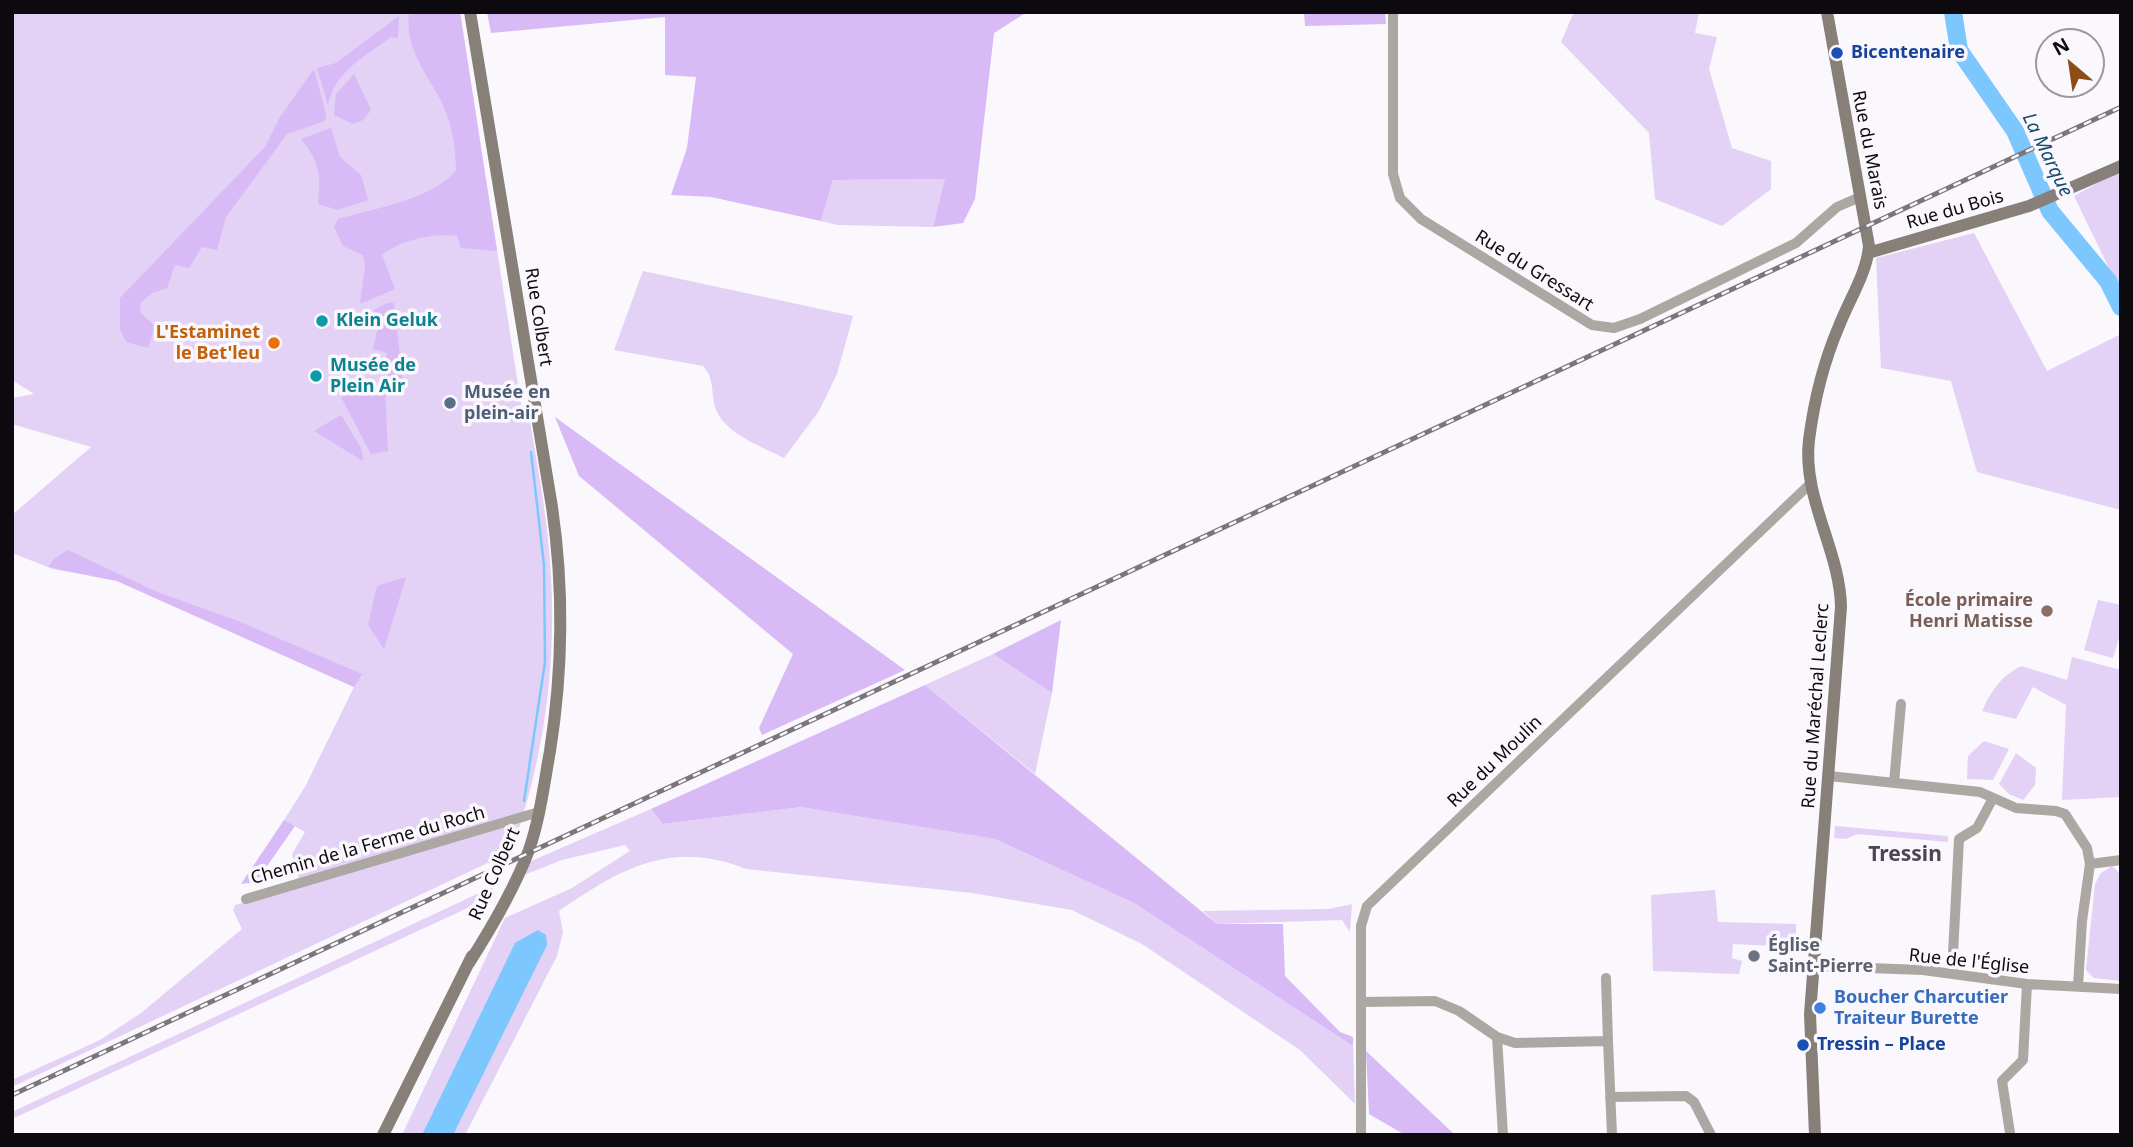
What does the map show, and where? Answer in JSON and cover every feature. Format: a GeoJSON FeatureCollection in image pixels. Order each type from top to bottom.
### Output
{"type":"FeatureCollection","features":[{"type":"Feature","properties":{"kind":"street","name":"Rue Colbert"},"geometry":{"type":"LineString","coordinates":[[383,1135],[469,963],[535,813],[549,753],[561,650],[558,555],[470,12]]}},
{"type":"Feature","properties":{"kind":"street","name":"Rue du Gressart"},"geometry":{"type":"LineString","coordinates":[[1393,12],[1393,174],[1400,198],[1421,219],[1592,325],[1614,328],[1640,319],[1796,243],[1837,206],[1860,197]]}},
{"type":"Feature","properties":{"kind":"street","name":"Rue du Marais"},"geometry":{"type":"LineString","coordinates":[[1827,12],[1868,253]]}},
{"type":"Feature","properties":{"kind":"street","name":"Rue du Bois"},"geometry":{"type":"LineString","coordinates":[[1868,253],[2034,204],[2121,166]]}},
{"type":"Feature","properties":{"kind":"street","name":"Rue du Maréchal Leclerc"},"geometry":{"type":"LineString","coordinates":[[1815,1135],[1809,1033],[1841,597],[1811,483],[1808,447],[1820,384],[1835,336],[1868,253]]}},
{"type":"Feature","properties":{"kind":"street","name":"Rue du Moulin"},"geometry":{"type":"LineString","coordinates":[[1361,1135],[1361,926],[1367,906],[1811,483]]}},
{"type":"Feature","properties":{"kind":"street"},"geometry":{"type":"LineString","coordinates":[[1894,783],[1900,704]]}},
{"type":"Feature","properties":{"kind":"street"},"geometry":{"type":"LineString","coordinates":[[1829,776],[1980,792],[1992,800],[2022,810],[2056,810],[2065,814],[2087,848],[2091,864],[2082,921],[2078,986]]}},
{"type":"Feature","properties":{"kind":"street"},"geometry":{"type":"LineString","coordinates":[[1952,973],[1959,839],[1977,828],[1992,800]]}},
{"type":"Feature","properties":{"kind":"street","name":"Chemin de la Ferme du Roch"},"geometry":{"type":"LineString","coordinates":[[246,899],[535,813]]}},
{"type":"Feature","properties":{"kind":"street"},"geometry":{"type":"LineString","coordinates":[[2091,864],[2121,860]]}},
{"type":"Feature","properties":{"kind":"street","name":"Rue de l'Église"},"geometry":{"type":"LineString","coordinates":[[1814,972],[1952,973],[2027,984],[2121,989]]}},
{"type":"Feature","properties":{"kind":"street"},"geometry":{"type":"LineString","coordinates":[[1606,978],[1612,1135]]}},
{"type":"Feature","properties":{"kind":"street"},"geometry":{"type":"LineString","coordinates":[[2010,1133],[2002,1081],[2023,1060],[2027,984]]}},
{"type":"Feature","properties":{"kind":"street"},"geometry":{"type":"LineString","coordinates":[[1361,1002],[1435,1001],[1459,1011],[1497,1037],[1520,1044],[1608,1041]]}},
{"type":"Feature","properties":{"kind":"street"},"geometry":{"type":"LineString","coordinates":[[1497,1037],[1503,1135]]}},
{"type":"Feature","properties":{"kind":"street"},"geometry":{"type":"LineString","coordinates":[[1610,1097],[1686,1096],[1694,1102],[1711,1135]]}},
{"type":"Feature","properties":{"kind":"shaded area"},"geometry":{"type":"Polygon","coordinates":[[[12,12],[460,12],[522,410],[529,415],[541,489],[549,545],[552,637],[540,746],[511,852],[12,1087],[12,1080],[100,1040],[141,1013],[242,929],[233,910],[235,905],[301,886],[292,854],[305,832],[284,820],[305,787],[354,687],[117,581],[53,569],[12,553],[12,515],[91,447],[12,424],[12,398],[34,394],[12,380],[12,12]]]}},
{"type":"Feature","properties":{"kind":"shaded area"},"geometry":{"type":"Polygon","coordinates":[[[409,12],[460,12],[497,251],[461,248],[457,236],[448,235],[398,245],[382,255],[395,289],[360,304],[365,266],[363,255],[343,246],[334,227],[338,219],[418,196],[446,180],[456,170],[450,123],[413,47],[408,25],[409,12]]]}},
{"type":"Feature","properties":{"kind":"shaded area"},"geometry":{"type":"Polygon","coordinates":[[[487,12],[1027,12],[994,33],[975,199],[963,223],[933,227],[945,179],[833,180],[821,221],[711,197],[671,195],[687,148],[696,77],[665,75],[665,17],[491,33],[487,12]]]}},
{"type":"Feature","properties":{"kind":"shaded area"},"geometry":{"type":"Polygon","coordinates":[[[1304,12],[1385,12],[1386,24],[1305,26],[1304,12]]]}},
{"type":"Feature","properties":{"kind":"shaded area"},"geometry":{"type":"Polygon","coordinates":[[[1574,12],[1699,12],[1695,33],[1717,37],[1709,69],[1732,148],[1771,161],[1771,189],[1722,226],[1655,199],[1649,133],[1561,42],[1574,12]]]}},
{"type":"Feature","properties":{"kind":"shaded area"},"geometry":{"type":"Polygon","coordinates":[[[399,16],[398,38],[391,37],[352,66],[337,83],[328,105],[317,68],[336,63],[399,16]]]}},
{"type":"Feature","properties":{"kind":"shaded area"},"geometry":{"type":"Polygon","coordinates":[[[314,69],[326,114],[325,121],[287,134],[226,217],[217,250],[202,247],[189,268],[175,265],[167,288],[152,293],[141,302],[140,312],[155,326],[148,348],[126,342],[120,329],[120,298],[265,147],[280,117],[314,69]]]}},
{"type":"Feature","properties":{"kind":"shaded area"},"geometry":{"type":"Polygon","coordinates":[[[354,74],[371,110],[363,120],[353,124],[334,115],[336,94],[354,74]]]}},
{"type":"Feature","properties":{"kind":"shaded area"},"geometry":{"type":"Polygon","coordinates":[[[331,128],[340,157],[361,175],[368,200],[338,210],[318,204],[318,169],[301,139],[331,128]]]}},
{"type":"Feature","properties":{"kind":"shaded area"},"geometry":{"type":"Polygon","coordinates":[[[2121,170],[2121,293],[2074,196],[2121,170]]]}},
{"type":"Feature","properties":{"kind":"shaded area"},"geometry":{"type":"Polygon","coordinates":[[[946,179],[933,227],[838,225],[821,221],[833,180],[946,179]]]}},
{"type":"Feature","properties":{"kind":"shaded area"},"geometry":{"type":"Polygon","coordinates":[[[1974,233],[2047,371],[2121,334],[2121,510],[1977,472],[1951,381],[1881,368],[1876,258],[1974,233]]]}},
{"type":"Feature","properties":{"kind":"shaded area"},"geometry":{"type":"Polygon","coordinates":[[[643,271],[853,316],[837,374],[819,411],[784,458],[737,434],[722,420],[715,406],[710,377],[703,366],[614,350],[643,271]]]}},
{"type":"Feature","properties":{"kind":"shaded area"},"geometry":{"type":"Polygon","coordinates":[[[387,303],[394,303],[403,382],[382,376],[387,353],[373,349],[379,323],[374,310],[387,303]]]}},
{"type":"Feature","properties":{"kind":"shaded area"},"geometry":{"type":"Polygon","coordinates":[[[366,384],[385,389],[388,451],[371,454],[341,397],[366,384]]]}},
{"type":"Feature","properties":{"kind":"shaded area"},"geometry":{"type":"Polygon","coordinates":[[[341,415],[361,448],[363,461],[314,431],[341,415]]]}},
{"type":"Feature","properties":{"kind":"shaded area"},"geometry":{"type":"Polygon","coordinates":[[[555,417],[905,670],[762,735],[759,728],[793,654],[579,476],[555,417]]]}},
{"type":"Feature","properties":{"kind":"shaded area"},"geometry":{"type":"Polygon","coordinates":[[[68,550],[157,592],[238,621],[362,674],[354,687],[117,581],[48,567],[54,559],[68,550]]]}},
{"type":"Feature","properties":{"kind":"shaded area"},"geometry":{"type":"Polygon","coordinates":[[[406,577],[384,649],[368,625],[377,586],[406,577]]]}},
{"type":"Feature","properties":{"kind":"shaded area"},"geometry":{"type":"Polygon","coordinates":[[[2098,600],[2121,605],[2121,632],[2113,658],[2084,650],[2098,600]]]}},
{"type":"Feature","properties":{"kind":"shaded area"},"geometry":{"type":"Polygon","coordinates":[[[1061,620],[1052,693],[993,654],[1061,620]]]}},
{"type":"Feature","properties":{"kind":"shaded area"},"geometry":{"type":"Polygon","coordinates":[[[993,654],[1052,693],[1035,774],[925,685],[993,654]]]}},
{"type":"Feature","properties":{"kind":"shaded area"},"geometry":{"type":"Polygon","coordinates":[[[2072,657],[2121,670],[2121,797],[2062,800],[2066,705],[2033,687],[2016,719],[1982,711],[1997,685],[2014,670],[2021,666],[2067,680],[2072,657]]]}},
{"type":"Feature","properties":{"kind":"shaded area"},"geometry":{"type":"Polygon","coordinates":[[[925,685],[1217,924],[1283,924],[1285,976],[1340,1032],[1353,1037],[1353,1046],[1134,903],[995,839],[801,807],[663,824],[651,809],[925,685]]]}},
{"type":"Feature","properties":{"kind":"shaded area"},"geometry":{"type":"Polygon","coordinates":[[[1984,741],[2009,749],[1993,780],[1967,779],[1968,756],[1984,741]]]}},
{"type":"Feature","properties":{"kind":"shaded area"},"geometry":{"type":"Polygon","coordinates":[[[2016,753],[2036,768],[2035,785],[2023,800],[2009,794],[1999,784],[2016,753]]]}},
{"type":"Feature","properties":{"kind":"shaded area"},"geometry":{"type":"Polygon","coordinates":[[[801,807],[995,839],[1134,903],[1353,1046],[1355,1104],[1300,1050],[1142,944],[1072,910],[972,893],[746,869],[719,860],[694,857],[670,858],[625,871],[559,911],[563,932],[557,956],[465,1135],[402,1135],[505,918],[572,888],[630,851],[625,845],[562,860],[524,875],[529,862],[651,809],[663,824],[801,807]]]}},
{"type":"Feature","properties":{"kind":"shaded area"},"geometry":{"type":"Polygon","coordinates":[[[284,820],[295,826],[256,882],[241,884],[284,820]]]}},
{"type":"Feature","properties":{"kind":"shaded area"},"geometry":{"type":"Polygon","coordinates":[[[1835,826],[1948,836],[1948,842],[1857,834],[1846,839],[1834,838],[1835,826]]]}},
{"type":"Feature","properties":{"kind":"shaded area"},"geometry":{"type":"Polygon","coordinates":[[[2112,866],[2121,874],[2121,981],[2094,978],[2086,970],[2095,884],[2101,873],[2112,866]]]}},
{"type":"Feature","properties":{"kind":"shaded area"},"geometry":{"type":"Polygon","coordinates":[[[494,886],[487,899],[12,1119],[12,1112],[494,886]]]}},
{"type":"Feature","properties":{"kind":"shaded area"},"geometry":{"type":"Polygon","coordinates":[[[1715,890],[1718,922],[1796,924],[1796,949],[1779,948],[1776,953],[1770,954],[1771,946],[1733,944],[1732,958],[1742,961],[1739,974],[1653,971],[1651,895],[1715,890]]]}},
{"type":"Feature","properties":{"kind":"shaded area"},"geometry":{"type":"Polygon","coordinates":[[[1352,904],[1350,932],[1342,920],[1217,924],[1203,911],[1329,909],[1352,904]]]}},
{"type":"Feature","properties":{"kind":"shaded area"},"geometry":{"type":"Polygon","coordinates":[[[1366,1051],[1455,1135],[1405,1135],[1369,1114],[1366,1051]]]}},
{"type":"Feature","properties":{"kind":"water"},"geometry":{"type":"Polygon","coordinates":[[[538,930],[546,935],[547,945],[453,1135],[422,1135],[515,943],[538,930]]]}},
{"type":"Feature","properties":{"kind":"waterway","name":"La Marque"},"geometry":{"type":"LineString","coordinates":[[1953,12],[1959,50],[2015,131],[2050,211],[2108,281],[2121,307]]}},
{"type":"Feature","properties":{"kind":"waterway"},"geometry":{"type":"LineString","coordinates":[[524,801],[545,662],[544,565],[531,452]]}},
{"type":"Feature","properties":{"kind":"railway"},"geometry":{"type":"LineString","coordinates":[[12,1095],[2121,107]]}},
{"type":"Feature","properties":{"kind":"place","name":"Bicentenaire"},"geometry":{"type":"Point","coordinates":[1837,53]}},
{"type":"Feature","properties":{"kind":"place","name":"Klein Geluk"},"geometry":{"type":"Point","coordinates":[322,321]}},
{"type":"Feature","properties":{"kind":"place","name":"L'Estaminet le Bet'leu"},"geometry":{"type":"Point","coordinates":[274,343]}},
{"type":"Feature","properties":{"kind":"place","name":"Musée de Plein Air"},"geometry":{"type":"Point","coordinates":[316,376]}},
{"type":"Feature","properties":{"kind":"place","name":"Musée en plein-air"},"geometry":{"type":"Point","coordinates":[450,403]}},
{"type":"Feature","properties":{"kind":"place","name":"École primaire Henri Matisse"},"geometry":{"type":"Point","coordinates":[2047,611]}},
{"type":"Feature","properties":{"kind":"place","name":"Église Saint-Pierre"},"geometry":{"type":"Point","coordinates":[1754,956]}},
{"type":"Feature","properties":{"kind":"place","name":"Boucher Charcutier Traiteur Burette"},"geometry":{"type":"Point","coordinates":[1820,1008]}},
{"type":"Feature","properties":{"kind":"place","name":"Tressin – Place"},"geometry":{"type":"Point","coordinates":[1803,1045]}},
{"type":"Feature","properties":{"kind":"district","name":"Tressin"},"geometry":{"type":"Point","coordinates":[1905,855]}}]}
